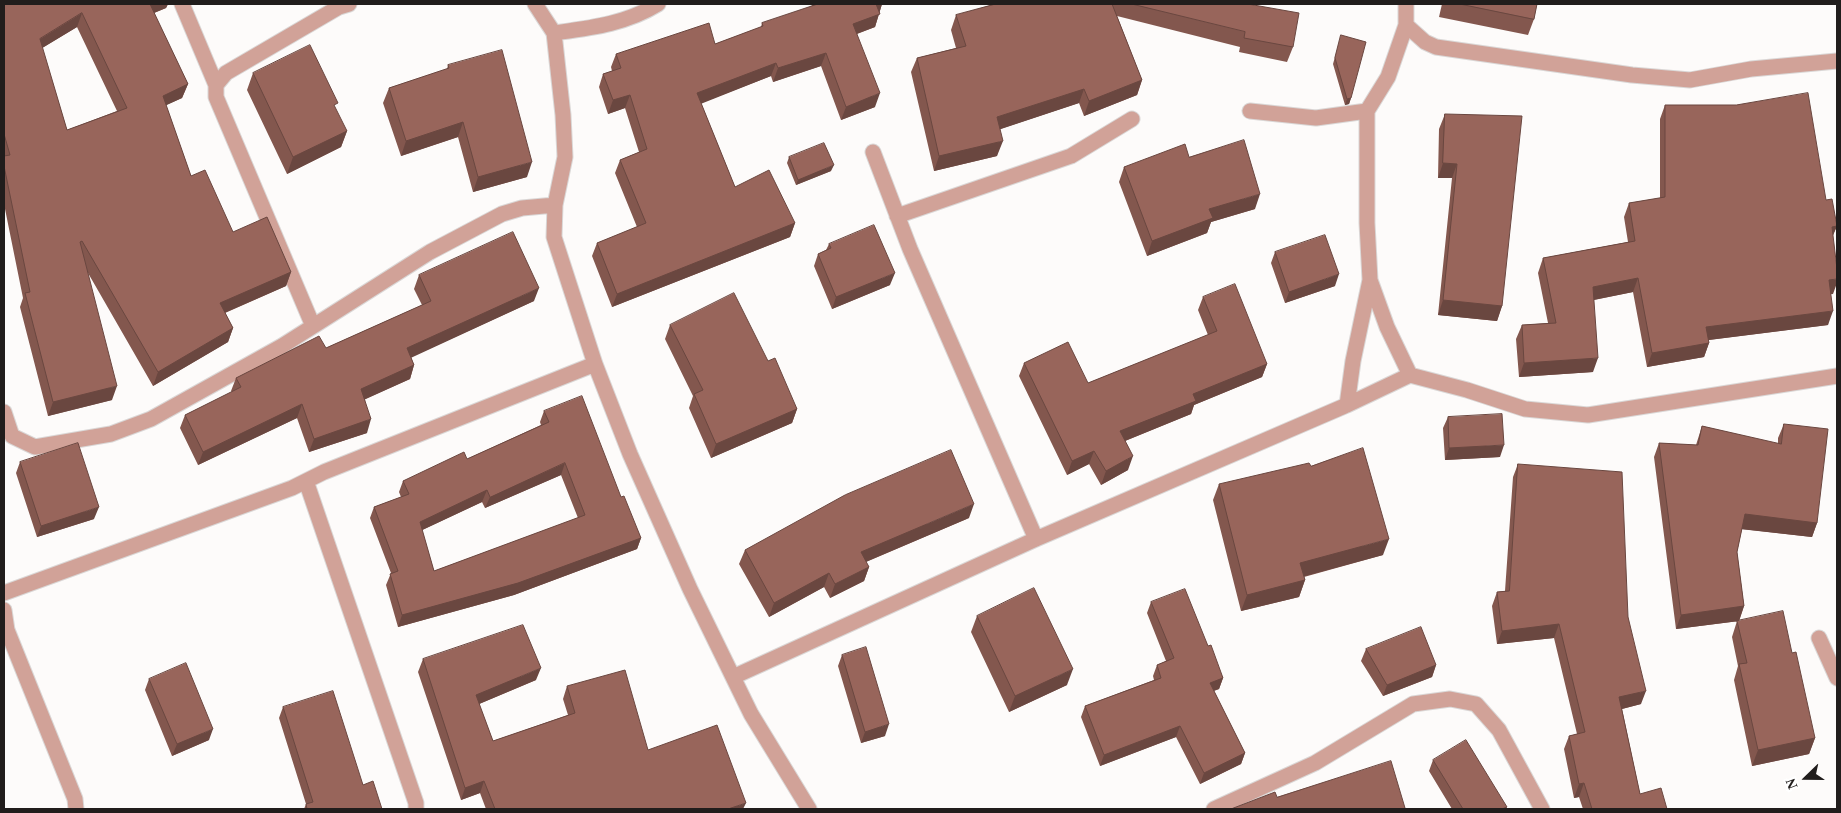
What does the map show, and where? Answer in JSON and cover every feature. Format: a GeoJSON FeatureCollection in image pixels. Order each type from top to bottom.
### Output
{"type":"FeatureCollection","features":[{"type":"Feature","properties":{"kind":"street"},"geometry":{"type":"LineString","coordinates":[[182,4],[216,84],[216,98],[313,326]]}},
{"type":"Feature","properties":{"kind":"street"},"geometry":{"type":"LineString","coordinates":[[216,84],[226,73],[339,7],[349,4]]}},
{"type":"Feature","properties":{"kind":"street"},"geometry":{"type":"LineString","coordinates":[[535,4],[554,33],[563,115],[565,157],[556,205],[554,237],[595,364],[630,454],[733,677],[751,714],[809,809]]}},
{"type":"Feature","properties":{"kind":"street"},"geometry":{"type":"LineString","coordinates":[[554,33],[608,25],[644,12],[658,4]]}},
{"type":"Feature","properties":{"kind":"street"},"geometry":{"type":"LineString","coordinates":[[1347,405],[1356,343],[1370,280],[1367,223],[1367,111],[1388,77],[1406,25],[1406,4]]}},
{"type":"Feature","properties":{"kind":"street"},"geometry":{"type":"LineString","coordinates":[[1406,25],[1425,42],[1436,47],[1632,75],[1690,80],[1751,69],[1837,60]]}},
{"type":"Feature","properties":{"kind":"street"},"geometry":{"type":"LineString","coordinates":[[1250,111],[1316,118],[1367,111]]}},
{"type":"Feature","properties":{"kind":"street"},"geometry":{"type":"LineString","coordinates":[[897,216],[1071,156],[1132,120]]}},
{"type":"Feature","properties":{"kind":"street"},"geometry":{"type":"LineString","coordinates":[[872,152],[910,250],[1036,539]]}},
{"type":"Feature","properties":{"kind":"street"},"geometry":{"type":"LineString","coordinates":[[4,412],[12,436],[35,446],[111,434],[151,419],[282,346],[430,252],[502,214],[522,208],[556,205]]}},
{"type":"Feature","properties":{"kind":"street"},"geometry":{"type":"LineString","coordinates":[[1370,280],[1387,327],[1410,375]]}},
{"type":"Feature","properties":{"kind":"street"},"geometry":{"type":"LineString","coordinates":[[4,606],[10,591],[306,481],[595,364]]}},
{"type":"Feature","properties":{"kind":"street"},"geometry":{"type":"LineString","coordinates":[[733,677],[1036,539],[1347,405],[1410,375],[1467,390],[1524,409],[1588,415],[1837,376]]}},
{"type":"Feature","properties":{"kind":"street"},"geometry":{"type":"LineString","coordinates":[[306,481],[416,802],[416,809]]}},
{"type":"Feature","properties":{"kind":"street"},"geometry":{"type":"LineString","coordinates":[[4,610],[7,630],[76,799],[76,809]]}},
{"type":"Feature","properties":{"kind":"street"},"geometry":{"type":"LineString","coordinates":[[1819,638],[1837,678]]}},
{"type":"Feature","properties":{"kind":"street"},"geometry":{"type":"LineString","coordinates":[[1214,809],[1315,763],[1413,704],[1450,699],[1476,704],[1499,730],[1542,809]]}},
{"type":"Feature","properties":{"kind":"building"},"geometry":{"type":"Polygon","coordinates":[[[4,4],[150,4],[188,84],[163,96],[191,176],[205,170],[233,232],[267,217],[291,272],[220,303],[233,328],[158,372],[82,241],[80,242],[117,386],[53,402],[25,293],[30,292],[4,166],[4,156],[10,155],[4,134],[4,4]],[[82,13],[40,39],[67,130],[127,108],[82,13]]]}},
{"type":"Feature","properties":{"kind":"building"},"geometry":{"type":"Polygon","coordinates":[[[818,4],[876,4],[880,14],[853,24],[880,93],[846,107],[826,53],[778,68],[776,63],[697,93],[735,187],[769,170],[795,223],[617,294],[597,243],[646,223],[620,160],[647,149],[630,95],[613,100],[603,74],[621,68],[616,54],[709,23],[715,44],[763,26],[762,23],[818,4]]]}},
{"type":"Feature","properties":{"kind":"building"},"geometry":{"type":"Polygon","coordinates":[[[996,4],[1112,4],[1142,80],[1089,101],[1084,89],[997,117],[1003,141],[939,156],[917,58],[966,46],[956,15],[996,4]]]}},
{"type":"Feature","properties":{"kind":"building"},"geometry":{"type":"Polygon","coordinates":[[[1132,4],[1248,4],[1299,13],[1293,47],[1244,38],[1245,32],[1132,4]]]}},
{"type":"Feature","properties":{"kind":"building"},"geometry":{"type":"Polygon","coordinates":[[[1460,4],[1537,4],[1534,19],[1460,4]]]}},
{"type":"Feature","properties":{"kind":"building"},"geometry":{"type":"Polygon","coordinates":[[[1341,35],[1366,42],[1351,98],[1347,99],[1335,58],[1341,35]]]}},
{"type":"Feature","properties":{"kind":"building"},"geometry":{"type":"Polygon","coordinates":[[[310,45],[338,103],[334,105],[347,131],[293,157],[253,73],[310,45]]]}},
{"type":"Feature","properties":{"kind":"building"},"geometry":{"type":"Polygon","coordinates":[[[502,50],[532,162],[478,177],[463,122],[406,141],[389,88],[449,68],[448,65],[502,50]]]}},
{"type":"Feature","properties":{"kind":"building"},"geometry":{"type":"Polygon","coordinates":[[[1808,93],[1826,200],[1832,199],[1837,226],[1832,227],[1837,279],[1829,280],[1833,311],[1706,327],[1709,343],[1652,353],[1638,278],[1593,287],[1598,358],[1524,363],[1522,325],[1556,323],[1543,258],[1635,241],[1629,203],[1665,197],[1665,105],[1736,105],[1808,93]]]}},
{"type":"Feature","properties":{"kind":"building"},"geometry":{"type":"Polygon","coordinates":[[[1445,114],[1522,116],[1502,306],[1443,300],[1457,164],[1443,163],[1445,114]]]}},
{"type":"Feature","properties":{"kind":"building"},"geometry":{"type":"Polygon","coordinates":[[[1244,140],[1260,194],[1209,209],[1213,218],[1152,241],[1124,167],[1185,144],[1189,157],[1244,140]]]}},
{"type":"Feature","properties":{"kind":"building"},"geometry":{"type":"Polygon","coordinates":[[[824,143],[834,165],[798,180],[789,157],[824,143]]]}},
{"type":"Feature","properties":{"kind":"building"},"geometry":{"type":"Polygon","coordinates":[[[874,225],[895,273],[836,297],[818,254],[831,248],[829,244],[874,225]]]}},
{"type":"Feature","properties":{"kind":"building"},"geometry":{"type":"Polygon","coordinates":[[[513,232],[539,288],[407,348],[414,365],[361,389],[371,419],[314,439],[302,404],[203,452],[185,415],[241,387],[236,378],[319,336],[326,348],[431,301],[419,275],[513,232]]]}},
{"type":"Feature","properties":{"kind":"building"},"geometry":{"type":"Polygon","coordinates":[[[1325,235],[1339,274],[1289,292],[1275,252],[1325,235]]]}},
{"type":"Feature","properties":{"kind":"building"},"geometry":{"type":"Polygon","coordinates":[[[1235,284],[1267,364],[1193,394],[1196,401],[1120,431],[1133,456],[1106,471],[1094,451],[1072,461],[1024,363],[1068,342],[1088,383],[1217,331],[1203,297],[1235,284]]]}},
{"type":"Feature","properties":{"kind":"building"},"geometry":{"type":"Polygon","coordinates":[[[734,293],[768,361],[775,358],[797,409],[716,444],[694,394],[703,390],[670,325],[734,293]]]}},
{"type":"Feature","properties":{"kind":"building"},"geometry":{"type":"Polygon","coordinates":[[[582,396],[621,497],[624,496],[641,538],[518,583],[402,615],[390,574],[398,571],[374,507],[409,494],[403,481],[464,452],[467,459],[549,422],[544,411],[582,396]],[[565,463],[490,497],[487,490],[420,522],[434,571],[585,515],[565,463]]]}},
{"type":"Feature","properties":{"kind":"building"},"geometry":{"type":"Polygon","coordinates":[[[1502,414],[1504,445],[1449,448],[1448,417],[1502,414]]]}},
{"type":"Feature","properties":{"kind":"building"},"geometry":{"type":"Polygon","coordinates":[[[1784,424],[1828,429],[1817,523],[1745,514],[1737,552],[1744,606],[1681,615],[1659,443],[1698,445],[1702,426],[1781,444],[1784,424]]]}},
{"type":"Feature","properties":{"kind":"building"},"geometry":{"type":"Polygon","coordinates":[[[78,443],[99,507],[41,526],[20,462],[78,443]]]}},
{"type":"Feature","properties":{"kind":"building"},"geometry":{"type":"Polygon","coordinates":[[[1363,448],[1389,539],[1300,563],[1305,580],[1247,595],[1219,484],[1309,463],[1311,466],[1363,448]]]}},
{"type":"Feature","properties":{"kind":"building"},"geometry":{"type":"Polygon","coordinates":[[[951,450],[974,504],[861,552],[869,567],[835,584],[829,573],[774,603],[745,550],[845,495],[951,450]]]}},
{"type":"Feature","properties":{"kind":"building"},"geometry":{"type":"Polygon","coordinates":[[[1518,464],[1622,472],[1628,617],[1646,691],[1619,697],[1640,794],[1661,788],[1667,809],[1592,809],[1584,783],[1579,784],[1569,736],[1585,732],[1559,624],[1502,631],[1497,592],[1509,591],[1518,464]]]}},
{"type":"Feature","properties":{"kind":"building"},"geometry":{"type":"Polygon","coordinates":[[[1034,588],[1073,669],[1015,696],[977,616],[1034,588]]]}},
{"type":"Feature","properties":{"kind":"building"},"geometry":{"type":"Polygon","coordinates":[[[1185,589],[1208,646],[1211,645],[1223,678],[1210,683],[1245,753],[1204,773],[1180,726],[1104,755],[1085,706],[1161,678],[1157,665],[1174,658],[1151,602],[1185,589]]]}},
{"type":"Feature","properties":{"kind":"building"},"geometry":{"type":"Polygon","coordinates":[[[1783,611],[1792,653],[1796,652],[1815,738],[1758,750],[1739,664],[1747,663],[1737,621],[1783,611]]]}},
{"type":"Feature","properties":{"kind":"building"},"geometry":{"type":"Polygon","coordinates":[[[523,625],[541,668],[476,695],[493,741],[575,713],[567,686],[625,670],[648,750],[717,725],[746,803],[728,809],[495,809],[484,781],[465,788],[423,659],[523,625]]]}},
{"type":"Feature","properties":{"kind":"building"},"geometry":{"type":"Polygon","coordinates":[[[1421,627],[1436,665],[1387,685],[1366,649],[1421,627]]]}},
{"type":"Feature","properties":{"kind":"building"},"geometry":{"type":"Polygon","coordinates":[[[866,647],[889,724],[865,732],[842,655],[866,647]]]}},
{"type":"Feature","properties":{"kind":"building"},"geometry":{"type":"Polygon","coordinates":[[[186,663],[213,729],[177,744],[149,679],[186,663]]]}},
{"type":"Feature","properties":{"kind":"building"},"geometry":{"type":"Polygon","coordinates":[[[333,691],[363,785],[373,781],[382,809],[307,809],[306,804],[313,802],[283,707],[333,691]]]}},
{"type":"Feature","properties":{"kind":"building"},"geometry":{"type":"Polygon","coordinates":[[[1466,740],[1507,807],[1502,809],[1463,809],[1433,760],[1466,740]]]}},
{"type":"Feature","properties":{"kind":"building"},"geometry":{"type":"Polygon","coordinates":[[[1391,761],[1405,808],[1402,809],[1231,809],[1275,792],[1277,797],[1391,761]]]}}]}
